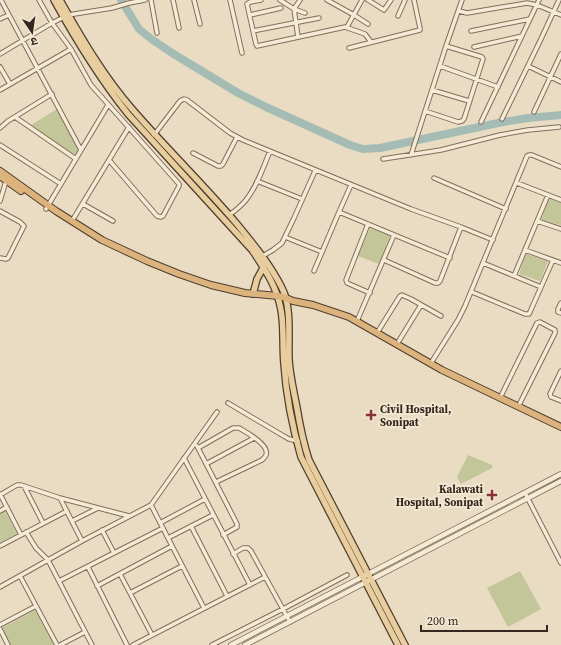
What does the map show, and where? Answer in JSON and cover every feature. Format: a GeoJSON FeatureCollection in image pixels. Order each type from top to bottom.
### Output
{"type":"FeatureCollection","features":[{"type":"Feature","properties":{"kind":"highway"},"geometry":{"type":"LineString","coordinates":[[0,171],[7,179]]}},
{"type":"Feature","properties":{"kind":"highway"},"geometry":{"type":"LineString","coordinates":[[0,176],[7,179],[100,244],[177,278],[210,289],[244,297],[278,298]]}},
{"type":"Feature","properties":{"kind":"highway"},"geometry":{"type":"LineString","coordinates":[[55,213],[102,240],[179,274],[211,285],[244,293],[313,305],[349,317],[442,370],[561,427]]}},
{"type":"Feature","properties":{"kind":"main road"},"geometry":{"type":"LineString","coordinates":[[54,0],[105,75],[133,110],[229,215],[260,257],[263,268],[278,298],[283,322],[283,346],[286,381],[296,441],[301,457],[308,473],[405,645]]}},
{"type":"Feature","properties":{"kind":"main road"},"geometry":{"type":"LineString","coordinates":[[60,0],[66,16],[111,93],[151,140],[272,270],[283,290],[288,300],[289,361],[293,389],[303,440],[309,460],[398,645]]}},
{"type":"Feature","properties":{"kind":"main road"},"geometry":{"type":"LineString","coordinates":[[253,294],[257,279],[263,268]]}},
{"type":"Feature","properties":{"kind":"street"},"geometry":{"type":"LineString","coordinates":[[1,0],[81,150]]}},
{"type":"Feature","properties":{"kind":"street"},"geometry":{"type":"LineString","coordinates":[[39,0],[52,23],[71,50],[91,85],[178,184],[163,216],[157,216],[109,160]]}},
{"type":"Feature","properties":{"kind":"street"},"geometry":{"type":"LineString","coordinates":[[0,54],[66,16],[144,0]]}},
{"type":"Feature","properties":{"kind":"street"},"geometry":{"type":"LineString","coordinates":[[151,0],[157,33]]}},
{"type":"Feature","properties":{"kind":"street"},"geometry":{"type":"LineString","coordinates":[[173,0],[179,28]]}},
{"type":"Feature","properties":{"kind":"street"},"geometry":{"type":"LineString","coordinates":[[194,0],[200,24]]}},
{"type":"Feature","properties":{"kind":"street"},"geometry":{"type":"LineString","coordinates":[[230,0],[242,53]]}},
{"type":"Feature","properties":{"kind":"street"},"geometry":{"type":"LineString","coordinates":[[261,0],[248,3],[247,6],[257,46],[343,27],[347,27],[365,34],[371,42]]}},
{"type":"Feature","properties":{"kind":"street"},"geometry":{"type":"LineString","coordinates":[[280,0],[294,9],[305,13]]}},
{"type":"Feature","properties":{"kind":"street"},"geometry":{"type":"LineString","coordinates":[[298,37],[294,9],[300,0]]}},
{"type":"Feature","properties":{"kind":"street"},"geometry":{"type":"LineString","coordinates":[[327,0],[368,24]]}},
{"type":"Feature","properties":{"kind":"street"},"geometry":{"type":"LineString","coordinates":[[347,27],[362,0]]}},
{"type":"Feature","properties":{"kind":"street"},"geometry":{"type":"LineString","coordinates":[[368,0],[385,10],[392,0]]}},
{"type":"Feature","properties":{"kind":"street"},"geometry":{"type":"LineString","coordinates":[[376,5],[379,0]]}},
{"type":"Feature","properties":{"kind":"street"},"geometry":{"type":"LineString","coordinates":[[398,16],[405,0]]}},
{"type":"Feature","properties":{"kind":"street"},"geometry":{"type":"LineString","coordinates":[[349,48],[420,30],[414,0]]}},
{"type":"Feature","properties":{"kind":"street"},"geometry":{"type":"LineString","coordinates":[[411,155],[462,0]]}},
{"type":"Feature","properties":{"kind":"street"},"geometry":{"type":"LineString","coordinates":[[481,122],[539,0]]}},
{"type":"Feature","properties":{"kind":"street"},"geometry":{"type":"LineString","coordinates":[[502,119],[559,0]]}},
{"type":"Feature","properties":{"kind":"street"},"geometry":{"type":"LineString","coordinates":[[459,11],[467,13],[527,3],[537,5],[561,15]]}},
{"type":"Feature","properties":{"kind":"street"},"geometry":{"type":"LineString","coordinates":[[250,15],[281,8]]}},
{"type":"Feature","properties":{"kind":"street"},"geometry":{"type":"LineString","coordinates":[[0,19],[9,15]]}},
{"type":"Feature","properties":{"kind":"street"},"geometry":{"type":"LineString","coordinates":[[253,31],[318,18]]}},
{"type":"Feature","properties":{"kind":"street"},"geometry":{"type":"LineString","coordinates":[[471,31],[530,19]]}},
{"type":"Feature","properties":{"kind":"street"},"geometry":{"type":"LineString","coordinates":[[474,47],[522,36]]}},
{"type":"Feature","properties":{"kind":"street"},"geometry":{"type":"LineString","coordinates":[[425,111],[460,122],[464,119],[470,101],[483,58],[446,46]]}},
{"type":"Feature","properties":{"kind":"street"},"geometry":{"type":"LineString","coordinates":[[0,90],[71,50]]}},
{"type":"Feature","properties":{"kind":"street"},"geometry":{"type":"LineString","coordinates":[[534,112],[561,54]]}},
{"type":"Feature","properties":{"kind":"street"},"geometry":{"type":"LineString","coordinates":[[440,66],[477,78],[498,87]]}},
{"type":"Feature","properties":{"kind":"street"},"geometry":{"type":"LineString","coordinates":[[528,66],[561,82]]}},
{"type":"Feature","properties":{"kind":"street"},"geometry":{"type":"LineString","coordinates":[[0,67],[10,84]]}},
{"type":"Feature","properties":{"kind":"street"},"geometry":{"type":"LineString","coordinates":[[432,90],[470,101]]}},
{"type":"Feature","properties":{"kind":"street"},"geometry":{"type":"LineString","coordinates":[[0,128],[3,124],[52,94]]}},
{"type":"Feature","properties":{"kind":"street"},"geometry":{"type":"LineString","coordinates":[[151,140],[180,101],[184,99],[237,137],[316,171],[493,240]]}},
{"type":"Feature","properties":{"kind":"street"},"geometry":{"type":"LineString","coordinates":[[47,207],[108,105]]}},
{"type":"Feature","properties":{"kind":"street"},"geometry":{"type":"LineString","coordinates":[[15,117],[76,159]]}},
{"type":"Feature","properties":{"kind":"street"},"geometry":{"type":"LineString","coordinates":[[72,222],[128,127]]}},
{"type":"Feature","properties":{"kind":"street"},"geometry":{"type":"LineString","coordinates":[[383,159],[449,148],[500,135],[559,127]]}},
{"type":"Feature","properties":{"kind":"street"},"geometry":{"type":"LineString","coordinates":[[193,152],[218,166],[221,166],[237,137]]}},
{"type":"Feature","properties":{"kind":"street"},"geometry":{"type":"LineString","coordinates":[[0,145],[61,184]]}},
{"type":"Feature","properties":{"kind":"street"},"geometry":{"type":"LineString","coordinates":[[229,215],[245,201],[257,181],[270,151]]}},
{"type":"Feature","properties":{"kind":"street"},"geometry":{"type":"LineString","coordinates":[[430,363],[458,320],[472,292],[528,156],[529,155],[561,167]]}},
{"type":"Feature","properties":{"kind":"street"},"geometry":{"type":"LineString","coordinates":[[260,257],[278,247],[286,237],[316,171]]}},
{"type":"Feature","properties":{"kind":"street"},"geometry":{"type":"LineString","coordinates":[[434,178],[506,209]]}},
{"type":"Feature","properties":{"kind":"street"},"geometry":{"type":"LineString","coordinates":[[0,201],[7,179]]}},
{"type":"Feature","properties":{"kind":"street"},"geometry":{"type":"LineString","coordinates":[[257,181],[302,199]]}},
{"type":"Feature","properties":{"kind":"street"},"geometry":{"type":"LineString","coordinates":[[517,182],[561,200]]}},
{"type":"Feature","properties":{"kind":"street"},"geometry":{"type":"LineString","coordinates":[[314,271],[351,185]]}},
{"type":"Feature","properties":{"kind":"street"},"geometry":{"type":"LineString","coordinates":[[514,276],[548,195]]}},
{"type":"Feature","properties":{"kind":"street"},"geometry":{"type":"LineString","coordinates":[[83,204],[113,221]]}},
{"type":"Feature","properties":{"kind":"street"},"geometry":{"type":"LineString","coordinates":[[0,211],[20,222],[24,226],[8,258],[0,258]]}},
{"type":"Feature","properties":{"kind":"street"},"geometry":{"type":"LineString","coordinates":[[339,212],[450,258]]}},
{"type":"Feature","properties":{"kind":"street"},"geometry":{"type":"LineString","coordinates":[[537,221],[561,229]]}},
{"type":"Feature","properties":{"kind":"street"},"geometry":{"type":"LineString","coordinates":[[368,224],[346,280],[347,283],[370,293]]}},
{"type":"Feature","properties":{"kind":"street"},"geometry":{"type":"LineString","coordinates":[[384,260],[438,283],[450,258],[461,227]]}},
{"type":"Feature","properties":{"kind":"street"},"geometry":{"type":"LineString","coordinates":[[357,321],[394,235]]}},
{"type":"Feature","properties":{"kind":"street"},"geometry":{"type":"LineString","coordinates":[[286,237],[322,252]]}},
{"type":"Feature","properties":{"kind":"street"},"geometry":{"type":"LineString","coordinates":[[525,250],[561,263]]}},
{"type":"Feature","properties":{"kind":"street"},"geometry":{"type":"LineString","coordinates":[[472,292],[525,314],[529,314],[553,260]]}},
{"type":"Feature","properties":{"kind":"street"},"geometry":{"type":"LineString","coordinates":[[483,263],[541,287]]}},
{"type":"Feature","properties":{"kind":"street"},"geometry":{"type":"LineString","coordinates":[[377,333],[400,296],[403,295],[441,316]]}},
{"type":"Feature","properties":{"kind":"street"},"geometry":{"type":"LineString","coordinates":[[561,303],[558,309],[558,312],[561,313]]}},
{"type":"Feature","properties":{"kind":"street"},"geometry":{"type":"LineString","coordinates":[[398,344],[421,305]]}},
{"type":"Feature","properties":{"kind":"street"},"geometry":{"type":"LineString","coordinates":[[500,398],[537,323],[540,322],[555,330],[555,333],[518,406]]}},
{"type":"Feature","properties":{"kind":"street"},"geometry":{"type":"LineString","coordinates":[[561,371],[550,395],[561,401]]}},
{"type":"Feature","properties":{"kind":"street"},"geometry":{"type":"LineString","coordinates":[[228,403],[282,436],[296,441],[303,440]]}},
{"type":"Feature","properties":{"kind":"street"},"geometry":{"type":"LineString","coordinates":[[0,587],[82,540],[151,505],[218,412]]}},
{"type":"Feature","properties":{"kind":"street"},"geometry":{"type":"LineString","coordinates":[[198,448],[236,427],[264,446],[266,456],[262,460],[216,482]]}},
{"type":"Feature","properties":{"kind":"street"},"geometry":{"type":"LineString","coordinates":[[206,464],[254,438]]}},
{"type":"Feature","properties":{"kind":"street"},"geometry":{"type":"LineString","coordinates":[[196,443],[237,526],[223,534]]}},
{"type":"Feature","properties":{"kind":"street"},"geometry":{"type":"LineString","coordinates":[[184,458],[250,585]]}},
{"type":"Feature","properties":{"kind":"street"},"geometry":{"type":"LineString","coordinates":[[245,645],[290,622],[367,578],[525,492],[561,474]]}},
{"type":"Feature","properties":{"kind":"street"},"geometry":{"type":"LineString","coordinates":[[231,645],[287,616],[528,499],[561,481]]}},
{"type":"Feature","properties":{"kind":"street"},"geometry":{"type":"LineString","coordinates":[[21,535],[0,494],[17,485],[130,516]]}},
{"type":"Feature","properties":{"kind":"street"},"geometry":{"type":"LineString","coordinates":[[24,486],[43,523]]}},
{"type":"Feature","properties":{"kind":"street"},"geometry":{"type":"LineString","coordinates":[[525,492],[561,563]]}},
{"type":"Feature","properties":{"kind":"street"},"geometry":{"type":"LineString","coordinates":[[60,498],[82,540]]}},
{"type":"Feature","properties":{"kind":"street"},"geometry":{"type":"LineString","coordinates":[[160,523],[205,499]]}},
{"type":"Feature","properties":{"kind":"street"},"geometry":{"type":"LineString","coordinates":[[151,505],[204,608]]}},
{"type":"Feature","properties":{"kind":"street"},"geometry":{"type":"LineString","coordinates":[[0,511],[7,507]]}},
{"type":"Feature","properties":{"kind":"street"},"geometry":{"type":"LineString","coordinates":[[72,521],[98,508]]}},
{"type":"Feature","properties":{"kind":"street"},"geometry":{"type":"LineString","coordinates":[[0,546],[67,511]]}},
{"type":"Feature","properties":{"kind":"street"},"geometry":{"type":"LineString","coordinates":[[168,538],[213,515]]}},
{"type":"Feature","properties":{"kind":"street"},"geometry":{"type":"LineString","coordinates":[[191,526],[227,596]]}},
{"type":"Feature","properties":{"kind":"street"},"geometry":{"type":"LineString","coordinates":[[59,582],[163,528]]}},
{"type":"Feature","properties":{"kind":"street"},"geometry":{"type":"LineString","coordinates":[[102,530],[114,553]]}},
{"type":"Feature","properties":{"kind":"street"},"geometry":{"type":"LineString","coordinates":[[26,532],[36,548],[48,560],[92,645]]}},
{"type":"Feature","properties":{"kind":"street"},"geometry":{"type":"LineString","coordinates":[[97,586],[172,546]]}},
{"type":"Feature","properties":{"kind":"street"},"geometry":{"type":"LineString","coordinates":[[233,554],[243,548],[248,548],[251,551],[290,622]]}},
{"type":"Feature","properties":{"kind":"street"},"geometry":{"type":"LineString","coordinates":[[130,593],[182,566]]}},
{"type":"Feature","properties":{"kind":"street"},"geometry":{"type":"LineString","coordinates":[[88,567],[127,645]]}},
{"type":"Feature","properties":{"kind":"street"},"geometry":{"type":"LineString","coordinates":[[120,574],[152,635]]}},
{"type":"Feature","properties":{"kind":"street"},"geometry":{"type":"LineString","coordinates":[[212,645],[347,575]]}},
{"type":"Feature","properties":{"kind":"street"},"geometry":{"type":"LineString","coordinates":[[20,576],[57,645]]}},
{"type":"Feature","properties":{"kind":"street"},"geometry":{"type":"LineString","coordinates":[[132,645],[265,577]]}},
{"type":"Feature","properties":{"kind":"street"},"geometry":{"type":"LineString","coordinates":[[0,625],[36,606]]}},
{"type":"Feature","properties":{"kind":"street"},"geometry":{"type":"LineString","coordinates":[[0,629],[8,645]]}},
{"type":"Feature","properties":{"kind":"street"},"geometry":{"type":"LineString","coordinates":[[60,645],[85,632]]}},
{"type":"Feature","properties":{"kind":"green space"},"geometry":{"type":"Polygon","coordinates":[[[57,109],[79,150],[74,156],[31,125],[57,109]]]}},
{"type":"Feature","properties":{"kind":"green space"},"geometry":{"type":"Polygon","coordinates":[[[549,198],[561,202],[561,225],[541,220],[549,198]]]}},
{"type":"Feature","properties":{"kind":"green space"},"geometry":{"type":"Polygon","coordinates":[[[370,228],[390,236],[379,264],[358,256],[370,228]]]}},
{"type":"Feature","properties":{"kind":"green space"},"geometry":{"type":"Polygon","coordinates":[[[526,254],[548,261],[540,281],[519,274],[526,254]]]}},
{"type":"Feature","properties":{"kind":"green space"},"geometry":{"type":"Polygon","coordinates":[[[468,455],[492,465],[492,468],[461,484],[457,477],[468,455]]]}},
{"type":"Feature","properties":{"kind":"green space"},"geometry":{"type":"Polygon","coordinates":[[[5,511],[17,534],[0,543],[0,513],[5,511]]]}},
{"type":"Feature","properties":{"kind":"green space"},"geometry":{"type":"Polygon","coordinates":[[[520,571],[541,609],[508,627],[487,588],[520,571]]]}},
{"type":"Feature","properties":{"kind":"green space"},"geometry":{"type":"Polygon","coordinates":[[[35,610],[54,645],[11,645],[2,628],[35,610]]]}},
{"type":"Feature","properties":{"kind":"waterway"},"geometry":{"type":"LineString","coordinates":[[121,0],[139,29],[172,53],[238,93],[350,145],[363,149],[380,148],[503,122],[561,115]]}},
{"type":"Feature","properties":{"kind":"place","name":"Civil Hospital, Sonipat"},"geometry":{"type":"Point","coordinates":[371,415]}},
{"type":"Feature","properties":{"kind":"place","name":"Kalawati Hospital, Sonipat"},"geometry":{"type":"Point","coordinates":[492,495]}}]}
